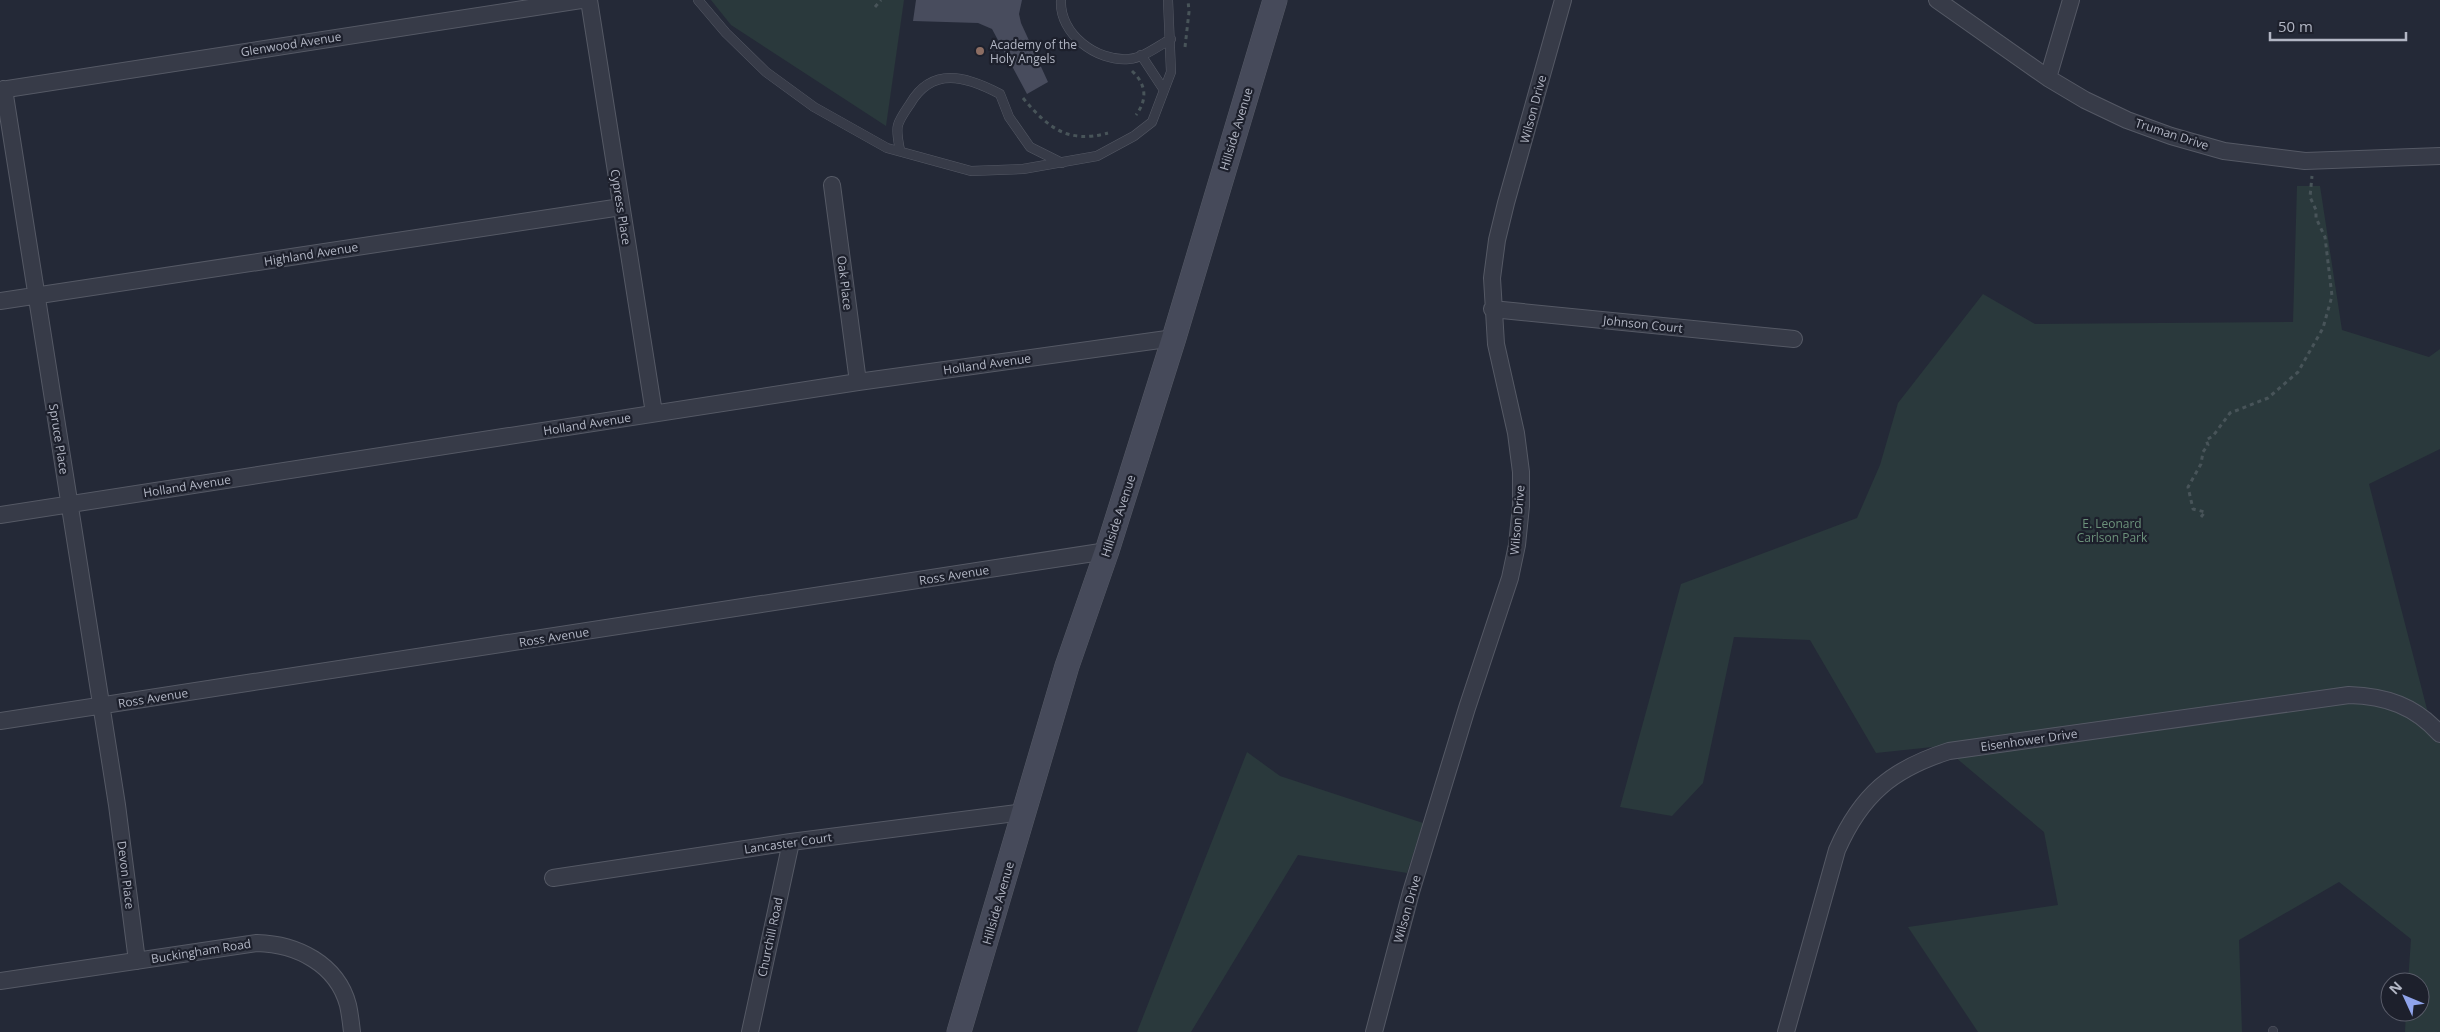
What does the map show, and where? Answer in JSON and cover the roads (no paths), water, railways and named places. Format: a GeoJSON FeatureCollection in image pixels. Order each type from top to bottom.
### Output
{"type":"FeatureCollection","features":[{"type":"Feature","properties":{"kind":"main road","name":"Hillside Avenue"},"geometry":{"type":"LineString","coordinates":[[959,1032],[1066,666],[1107,551],[1174,338],[1275,0]]}},
{"type":"Feature","properties":{"kind":"street","name":"Glenwood Avenue"},"geometry":{"type":"LineString","coordinates":[[2,89],[582,0]]}},
{"type":"Feature","properties":{"kind":"street","name":"Cypress Place"},"geometry":{"type":"LineString","coordinates":[[589,0],[654,414]]}},
{"type":"Feature","properties":{"kind":"street","name":"Wilson Drive"},"geometry":{"type":"LineString","coordinates":[[1374,1032],[1411,892],[1467,708],[1510,578],[1518,545],[1521,472],[1516,433],[1496,344],[1492,309],[1492,278],[1497,240],[1563,0]]}},
{"type":"Feature","properties":{"kind":"street","name":"Truman Drive"},"geometry":{"type":"LineString","coordinates":[[1937,0],[2048,78],[2085,100],[2127,120],[2171,136],[2224,151],[2305,161],[2440,156]]}},
{"type":"Feature","properties":{"kind":"street"},"geometry":{"type":"LineString","coordinates":[[2048,78],[2071,0]]}},
{"type":"Feature","properties":{"kind":"street","name":"Spruce Place"},"geometry":{"type":"LineString","coordinates":[[2,89],[37,296],[115,788]]}},
{"type":"Feature","properties":{"kind":"street","name":"Oak Place"},"geometry":{"type":"LineString","coordinates":[[832,185],[858,382]]}},
{"type":"Feature","properties":{"kind":"street","name":"Highland Avenue"},"geometry":{"type":"LineString","coordinates":[[0,301],[621,207]]}},
{"type":"Feature","properties":{"kind":"street","name":"Johnson Court"},"geometry":{"type":"LineString","coordinates":[[1492,309],[1794,339]]}},
{"type":"Feature","properties":{"kind":"street","name":"Holland Avenue"},"geometry":{"type":"LineString","coordinates":[[0,514],[858,382],[1174,338]]}},
{"type":"Feature","properties":{"kind":"street","name":"Ross Avenue"},"geometry":{"type":"LineString","coordinates":[[0,721],[1107,551]]}},
{"type":"Feature","properties":{"kind":"street","name":"Eisenhower Drive"},"geometry":{"type":"LineString","coordinates":[[1786,1032],[1837,850],[1847,826],[1861,806],[1879,786],[1923,759],[1948,751],[2349,695],[2372,695],[2392,700],[2413,710],[2430,723],[2440,734]]}},
{"type":"Feature","properties":{"kind":"street","name":"Devon Place"},"geometry":{"type":"LineString","coordinates":[[115,788],[137,961]]}},
{"type":"Feature","properties":{"kind":"street","name":"Lancaster Court"},"geometry":{"type":"LineString","coordinates":[[553,878],[791,842],[1024,812]]}},
{"type":"Feature","properties":{"kind":"street","name":"Churchill Road"},"geometry":{"type":"LineString","coordinates":[[750,1032],[791,842]]}},
{"type":"Feature","properties":{"kind":"street","name":"Buckingham Road"},"geometry":{"type":"LineString","coordinates":[[0,981],[257,943],[292,947],[312,957],[328,970],[340,986],[348,1005],[352,1032]]}},
{"type":"Feature","properties":{"kind":"lane"},"geometry":{"type":"LineString","coordinates":[[698,0],[726,33],[766,72],[814,107],[887,148],[971,171],[1023,169],[1096,156],[1134,136],[1152,122],[1171,72],[1168,0]]}},
{"type":"Feature","properties":{"kind":"lane"},"geometry":{"type":"LineString","coordinates":[[1061,0],[1061,8],[1067,25],[1089,48],[1104,56],[1131,59],[1171,39]]}},
{"type":"Feature","properties":{"kind":"lane"},"geometry":{"type":"LineString","coordinates":[[1141,55],[1164,90]]}},
{"type":"Feature","properties":{"kind":"lane"},"geometry":{"type":"LineString","coordinates":[[900,152],[898,125],[918,91],[940,78],[961,78],[981,84],[1000,94],[1008,117],[1030,147],[1063,163]]}},
{"type":"Feature","properties":{"kind":"place","name":"Academy of the Holy Angels"},"geometry":{"type":"Point","coordinates":[980,51]}},
{"type":"Feature","properties":{"kind":"park label","name":"E. Leonard Carlson Park"},"geometry":{"type":"Point","coordinates":[2112,530]}}]}
